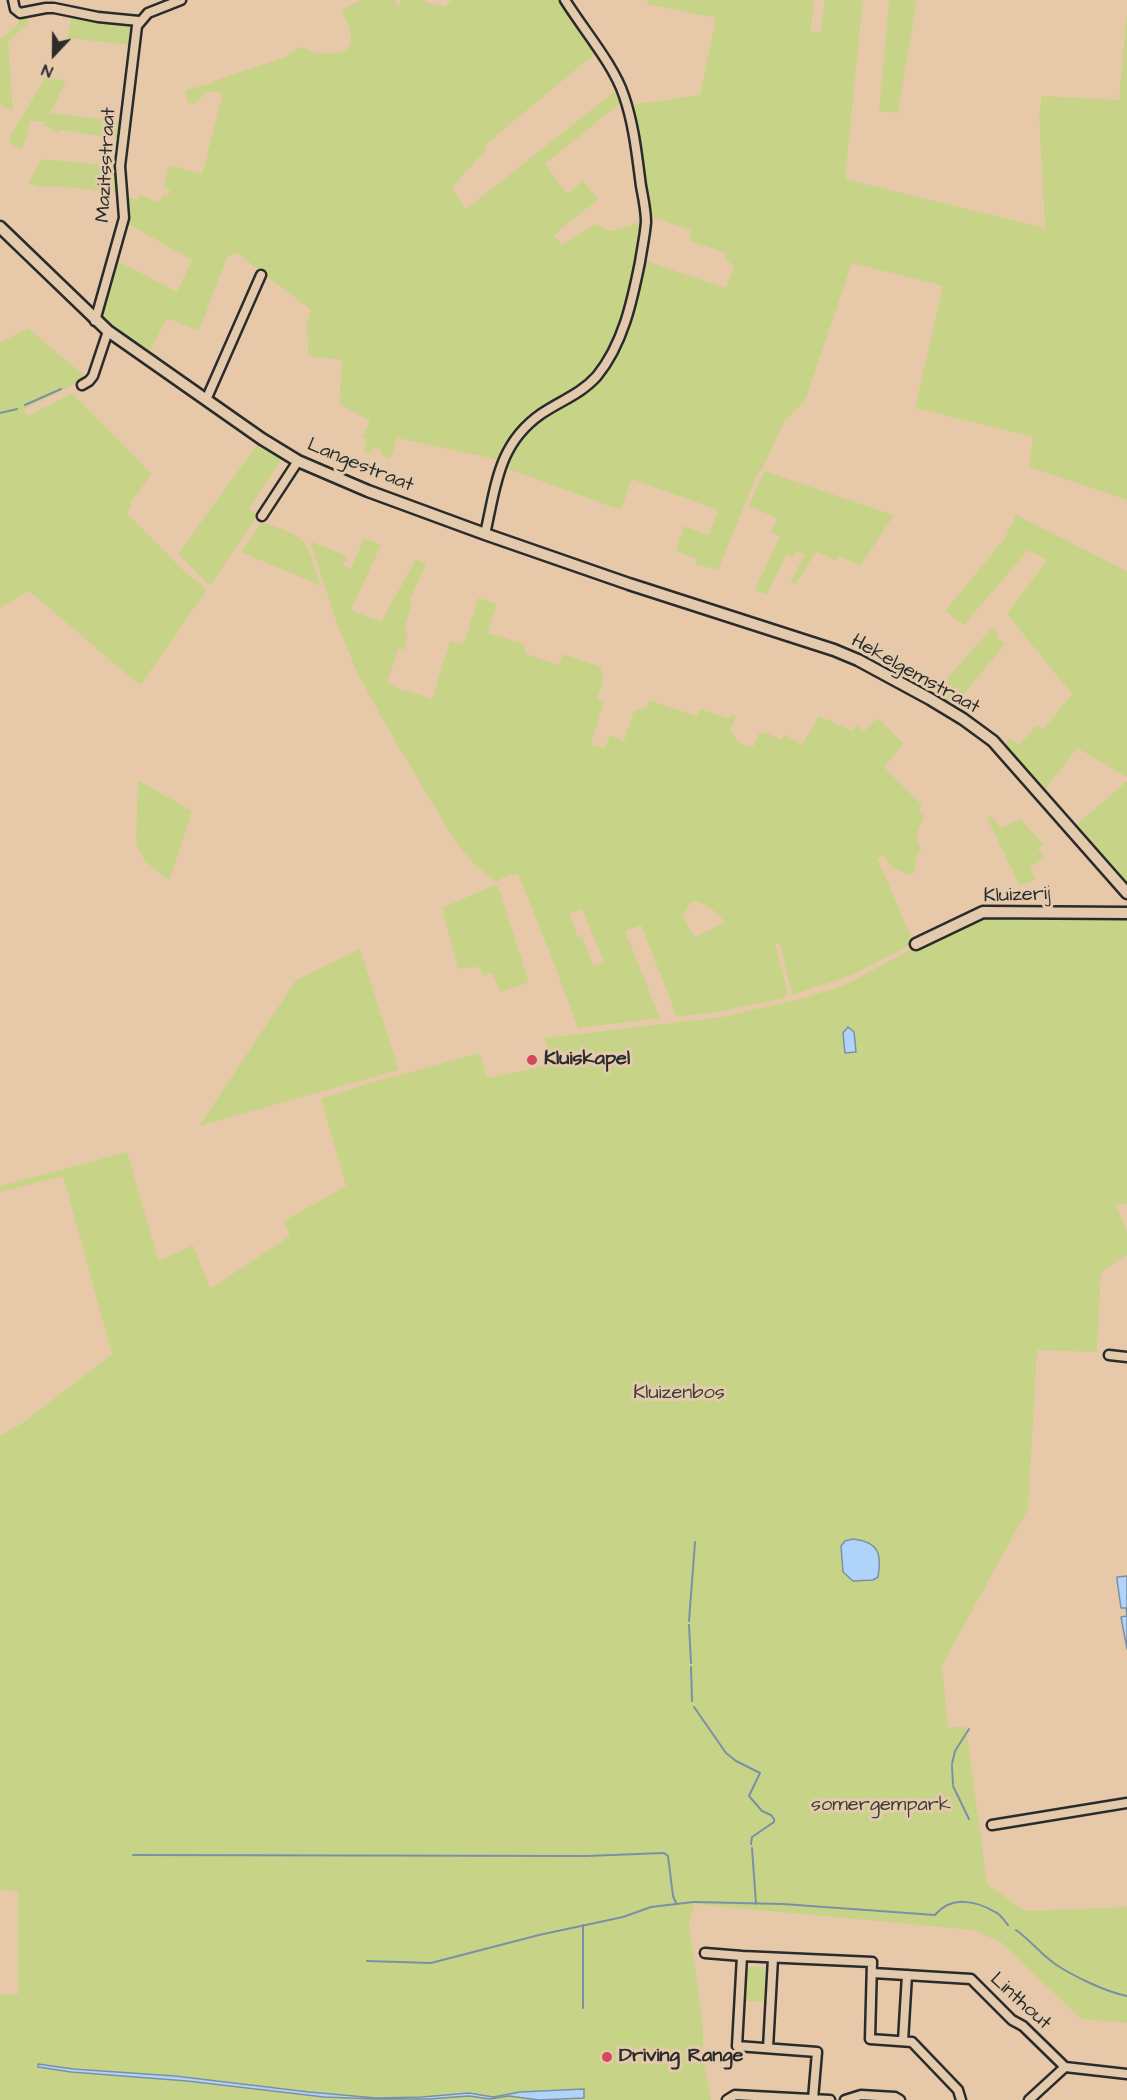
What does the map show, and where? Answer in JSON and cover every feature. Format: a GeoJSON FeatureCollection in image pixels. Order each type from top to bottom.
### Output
{"type":"FeatureCollection","features":[{"type":"Feature","properties":{"kind":"street"},"geometry":{"type":"LineString","coordinates":[[13,0],[15,9],[20,14],[54,8],[98,17],[139,21],[151,11],[181,0]]}},
{"type":"Feature","properties":{"kind":"street"},"geometry":{"type":"LineString","coordinates":[[484,534],[502,462],[511,443],[541,414],[587,386],[611,354],[629,310],[644,239],[646,220],[624,96],[610,69],[565,0]]}},
{"type":"Feature","properties":{"kind":"street","name":"Mazitsstraat"},"geometry":{"type":"LineString","coordinates":[[95,321],[124,218],[120,166],[135,33],[139,21]]}},
{"type":"Feature","properties":{"kind":"street","name":"Langestraat"},"geometry":{"type":"LineString","coordinates":[[0,227],[95,321],[206,400],[298,461],[368,491],[484,534],[625,582]]}},
{"type":"Feature","properties":{"kind":"street"},"geometry":{"type":"LineString","coordinates":[[206,400],[261,275]]}},
{"type":"Feature","properties":{"kind":"street"},"geometry":{"type":"LineString","coordinates":[[82,385],[93,376],[108,331]]}},
{"type":"Feature","properties":{"kind":"street"},"geometry":{"type":"LineString","coordinates":[[262,516],[298,461]]}},
{"type":"Feature","properties":{"kind":"street","name":"Hekelgemstraat"},"geometry":{"type":"LineString","coordinates":[[625,582],[834,650],[858,660],[963,719],[993,741],[1014,763],[1127,893]]}},
{"type":"Feature","properties":{"kind":"street","name":"Kluizerij"},"geometry":{"type":"LineString","coordinates":[[915,944],[983,912],[1127,913]]}},
{"type":"Feature","properties":{"kind":"street"},"geometry":{"type":"LineString","coordinates":[[1109,1355],[1127,1357]]}},
{"type":"Feature","properties":{"kind":"street"},"geometry":{"type":"LineString","coordinates":[[993,1825],[1127,1803]]}},
{"type":"Feature","properties":{"kind":"street","name":"Linthout"},"geometry":{"type":"LineString","coordinates":[[705,1953],[872,1962],[873,1973],[971,1979],[1012,2020],[1023,2026],[1065,2067]]}},
{"type":"Feature","properties":{"kind":"street"},"geometry":{"type":"LineString","coordinates":[[742,1956],[737,2046],[817,2052],[813,2099]]}},
{"type":"Feature","properties":{"kind":"street"},"geometry":{"type":"LineString","coordinates":[[768,2048],[773,1958]]}},
{"type":"Feature","properties":{"kind":"street"},"geometry":{"type":"LineString","coordinates":[[873,1973],[870,2040],[912,2042],[958,2090],[961,2100]]}},
{"type":"Feature","properties":{"kind":"street"},"geometry":{"type":"LineString","coordinates":[[903,2041],[907,1975]]}},
{"type":"Feature","properties":{"kind":"street"},"geometry":{"type":"LineString","coordinates":[[1029,2100],[1065,2067],[1127,2074]]}},
{"type":"Feature","properties":{"kind":"street"},"geometry":{"type":"LineString","coordinates":[[727,2100],[735,2095],[830,2100]]}},
{"type":"Feature","properties":{"kind":"street"},"geometry":{"type":"LineString","coordinates":[[845,2100],[861,2095],[895,2097],[900,2100]]}},
{"type":"Feature","properties":{"kind":"green space"},"geometry":{"type":"Polygon","coordinates":[[[361,0],[395,0],[397,6],[401,4],[400,0],[425,0],[425,2],[445,7],[451,0],[561,0],[597,52],[485,145],[487,148],[452,188],[466,209],[619,88],[624,100],[545,164],[567,194],[583,181],[598,199],[554,235],[562,245],[596,224],[611,231],[644,221],[631,298],[608,356],[584,386],[549,405],[500,460],[397,438],[391,458],[383,456],[376,447],[368,454],[364,452],[367,439],[363,437],[370,421],[339,404],[342,360],[308,356],[307,322],[311,310],[237,253],[227,257],[199,331],[167,318],[148,355],[104,323],[102,319],[118,261],[177,292],[192,260],[128,224],[130,218],[128,197],[137,200],[140,195],[159,202],[163,196],[168,197],[170,190],[164,187],[169,165],[202,174],[223,94],[208,92],[193,104],[188,103],[185,90],[214,83],[214,81],[289,56],[288,53],[302,47],[316,53],[339,52],[346,49],[351,39],[341,10],[361,0]]]}},
{"type":"Feature","properties":{"kind":"green space"},"geometry":{"type":"Polygon","coordinates":[[[647,0],[814,0],[811,32],[820,33],[825,0],[863,0],[845,179],[1045,228],[1039,114],[1042,96],[1119,100],[1127,12],[1127,500],[1029,467],[1033,437],[915,408],[943,286],[852,263],[805,401],[785,421],[761,471],[759,470],[718,570],[695,564],[697,559],[676,551],[684,526],[709,535],[718,510],[632,479],[621,510],[503,467],[518,439],[544,416],[580,395],[616,350],[643,260],[726,288],[734,266],[725,259],[726,253],[689,241],[692,230],[651,217],[649,213],[630,105],[700,95],[716,18],[648,4],[647,0]]]}},
{"type":"Feature","properties":{"kind":"green space"},"geometry":{"type":"Polygon","coordinates":[[[889,0],[917,0],[898,113],[879,111],[889,0]]]}},
{"type":"Feature","properties":{"kind":"green space"},"geometry":{"type":"Polygon","coordinates":[[[72,15],[97,22],[131,24],[129,45],[67,38],[72,15]]]}},
{"type":"Feature","properties":{"kind":"green space"},"geometry":{"type":"Polygon","coordinates":[[[20,19],[28,19],[28,24],[8,41],[13,112],[0,104],[0,40],[16,26],[20,19]]]}},
{"type":"Feature","properties":{"kind":"green space"},"geometry":{"type":"Polygon","coordinates":[[[46,77],[66,81],[50,113],[120,121],[118,139],[60,130],[57,133],[44,125],[45,122],[30,121],[26,140],[21,150],[11,144],[9,138],[46,77]]]}},
{"type":"Feature","properties":{"kind":"green space"},"geometry":{"type":"Polygon","coordinates":[[[42,159],[115,166],[118,192],[43,187],[28,183],[42,159]]]}},
{"type":"Feature","properties":{"kind":"green space"},"geometry":{"type":"Polygon","coordinates":[[[28,328],[87,378],[23,410],[28,416],[72,393],[152,474],[130,503],[132,506],[127,513],[184,571],[207,590],[142,683],[138,684],[29,591],[0,608],[0,343],[28,328]]]}},
{"type":"Feature","properties":{"kind":"green space"},"geometry":{"type":"Polygon","coordinates":[[[259,442],[283,457],[249,509],[258,515],[212,583],[208,584],[178,554],[259,442]]]}},
{"type":"Feature","properties":{"kind":"green space"},"geometry":{"type":"Polygon","coordinates":[[[764,471],[894,515],[860,566],[840,556],[836,561],[818,552],[813,556],[796,584],[790,582],[805,555],[797,551],[793,558],[786,555],[767,595],[755,590],[780,536],[771,532],[777,518],[749,506],[764,471]]]}},
{"type":"Feature","properties":{"kind":"green space"},"geometry":{"type":"Polygon","coordinates":[[[1016,515],[1127,571],[1127,777],[1077,748],[1044,791],[1004,746],[1010,738],[1019,745],[1037,725],[1043,730],[1072,694],[1007,614],[1047,560],[1028,550],[964,625],[945,611],[1005,538],[1016,515]]]}},
{"type":"Feature","properties":{"kind":"green space"},"geometry":{"type":"Polygon","coordinates":[[[262,522],[290,532],[304,542],[321,586],[241,552],[262,522]]]}},
{"type":"Feature","properties":{"kind":"green space"},"geometry":{"type":"Polygon","coordinates":[[[364,538],[381,545],[351,610],[381,622],[416,559],[426,564],[409,602],[412,603],[404,630],[408,632],[404,650],[399,648],[387,682],[405,692],[432,699],[450,641],[464,644],[478,598],[497,604],[488,633],[524,644],[526,654],[559,665],[563,654],[602,667],[600,670],[604,672],[601,682],[603,683],[597,699],[604,701],[591,744],[605,748],[610,735],[624,741],[634,711],[646,708],[649,700],[697,716],[700,709],[727,718],[734,715],[736,717],[730,730],[739,743],[753,747],[759,733],[768,733],[781,740],[784,734],[802,745],[819,716],[852,731],[856,725],[864,731],[877,718],[904,744],[884,767],[922,805],[919,811],[924,816],[916,837],[921,850],[917,856],[914,873],[909,875],[893,868],[883,856],[877,858],[914,943],[850,976],[792,995],[780,943],[775,943],[787,989],[785,998],[717,1012],[677,1017],[641,925],[625,931],[660,1018],[578,1028],[518,874],[509,875],[496,882],[475,865],[456,843],[383,720],[356,670],[338,626],[310,541],[347,556],[343,565],[351,569],[364,538]],[[694,901],[683,916],[694,937],[725,923],[712,909],[694,901]],[[582,909],[569,914],[578,937],[582,936],[593,966],[604,962],[582,909]]]}},
{"type":"Feature","properties":{"kind":"green space"},"geometry":{"type":"Polygon","coordinates":[[[992,628],[1005,644],[953,708],[932,695],[992,628]]]}},
{"type":"Feature","properties":{"kind":"green space"},"geometry":{"type":"Polygon","coordinates":[[[138,780],[192,811],[169,881],[145,861],[136,844],[138,780]]]}},
{"type":"Feature","properties":{"kind":"green space"},"geometry":{"type":"Polygon","coordinates":[[[1127,781],[1127,887],[1075,826],[1127,781]]]}},
{"type":"Feature","properties":{"kind":"green space"},"geometry":{"type":"Polygon","coordinates":[[[991,816],[1001,828],[1020,819],[1044,844],[1038,849],[1044,857],[1030,868],[1036,879],[1020,886],[987,818],[991,816]]]}},
{"type":"Feature","properties":{"kind":"green space"},"geometry":{"type":"Polygon","coordinates":[[[495,885],[499,889],[529,982],[501,992],[492,973],[483,976],[479,967],[458,969],[442,908],[495,885]]]}},
{"type":"Feature","properties":{"kind":"green space","name":"Kluizenbos"},"geometry":{"type":"Polygon","coordinates":[[[981,915],[1127,916],[1127,1204],[1116,1204],[1127,1232],[1127,1255],[1101,1272],[1097,1352],[1037,1350],[1028,1509],[942,1665],[948,1728],[966,1726],[987,1884],[1025,1911],[1127,1907],[1127,2023],[1081,2019],[1001,1942],[973,1930],[694,1904],[689,1924],[703,2027],[703,2056],[711,2100],[0,2100],[0,1994],[18,1994],[18,1891],[0,1890],[0,1436],[24,1422],[112,1354],[63,1176],[0,1192],[0,1186],[127,1152],[159,1261],[193,1245],[210,1289],[290,1236],[284,1221],[346,1186],[321,1099],[480,1053],[487,1078],[550,1065],[545,1038],[722,1017],[800,999],[845,985],[981,915]]]}},
{"type":"Feature","properties":{"kind":"green space"},"geometry":{"type":"Polygon","coordinates":[[[360,949],[399,1070],[199,1126],[296,980],[360,949]]]}},
{"type":"Feature","properties":{"kind":"green space"},"geometry":{"type":"Polygon","coordinates":[[[747,1967],[765,1967],[764,2002],[746,2001],[747,1967]]]}},
{"type":"Feature","properties":{"kind":"water"},"geometry":{"type":"Polygon","coordinates":[[[848,1027],[854,1032],[856,1052],[845,1053],[843,1033],[848,1027]]]}},
{"type":"Feature","properties":{"kind":"water"},"geometry":{"type":"Polygon","coordinates":[[[853,1539],[868,1543],[877,1550],[878,1577],[873,1580],[853,1581],[843,1572],[841,1546],[845,1541],[853,1539]]]}},
{"type":"Feature","properties":{"kind":"water"},"geometry":{"type":"Polygon","coordinates":[[[1127,1576],[1127,1616],[1126,1608],[1121,1608],[1117,1577],[1127,1576]]]}},
{"type":"Feature","properties":{"kind":"water"},"geometry":{"type":"Polygon","coordinates":[[[1127,1616],[1127,1649],[1121,1617],[1127,1616]]]}},
{"type":"Feature","properties":{"kind":"water"},"geometry":{"type":"Polygon","coordinates":[[[38,2064],[376,2098],[469,2093],[493,2097],[520,2092],[584,2089],[584,2098],[539,2100],[509,2096],[490,2099],[469,2096],[429,2099],[375,2099],[324,2097],[187,2081],[71,2072],[38,2067],[38,2064]]]}},
{"type":"Feature","properties":{"kind":"waterway"},"geometry":{"type":"LineString","coordinates":[[25,405],[61,389]]}},
{"type":"Feature","properties":{"kind":"waterway"},"geometry":{"type":"LineString","coordinates":[[0,413],[17,409]]}},
{"type":"Feature","properties":{"kind":"waterway"},"geometry":{"type":"LineString","coordinates":[[689,1621],[695,1542]]}},
{"type":"Feature","properties":{"kind":"waterway"},"geometry":{"type":"LineString","coordinates":[[689,1625],[691,1663]]}},
{"type":"Feature","properties":{"kind":"waterway"},"geometry":{"type":"LineString","coordinates":[[691,1667],[692,1701]]}},
{"type":"Feature","properties":{"kind":"waterway"},"geometry":{"type":"LineString","coordinates":[[694,1707],[726,1753],[736,1761],[760,1773],[749,1796],[762,1811],[771,1815],[774,1822],[752,1837],[751,1844]]}},
{"type":"Feature","properties":{"kind":"waterway"},"geometry":{"type":"LineString","coordinates":[[952,1764],[955,1751],[969,1729]]}},
{"type":"Feature","properties":{"kind":"waterway"},"geometry":{"type":"LineString","coordinates":[[952,1766],[953,1784]]}},
{"type":"Feature","properties":{"kind":"waterway"},"geometry":{"type":"LineString","coordinates":[[953,1786],[969,1819]]}},
{"type":"Feature","properties":{"kind":"waterway"},"geometry":{"type":"LineString","coordinates":[[752,1848],[756,1904]]}},
{"type":"Feature","properties":{"kind":"waterway"},"geometry":{"type":"LineString","coordinates":[[133,1855],[586,1856],[664,1853],[668,1856],[676,1903]]}},
{"type":"Feature","properties":{"kind":"waterway"},"geometry":{"type":"LineString","coordinates":[[367,1961],[431,1963],[539,1935],[623,1917],[651,1907],[693,1902]]}},
{"type":"Feature","properties":{"kind":"waterway"},"geometry":{"type":"LineString","coordinates":[[694,1902],[783,1904],[935,1915],[948,1905],[964,1902],[979,1905],[997,1913],[1008,1925]]}},
{"type":"Feature","properties":{"kind":"waterway"},"geometry":{"type":"LineString","coordinates":[[583,1925],[583,2008]]}},
{"type":"Feature","properties":{"kind":"waterway"},"geometry":{"type":"LineString","coordinates":[[1016,1930],[1062,1969],[1100,1987],[1127,1996]]}},
{"type":"Feature","properties":{"kind":"place","name":"Kluiskapel"},"geometry":{"type":"Point","coordinates":[532,1060]}},
{"type":"Feature","properties":{"kind":"place","name":"Driving Range"},"geometry":{"type":"Point","coordinates":[607,2057]}},
{"type":"Feature","properties":{"kind":"park label","name":"somergempark"},"geometry":{"type":"Point","coordinates":[881,1806]}}]}
